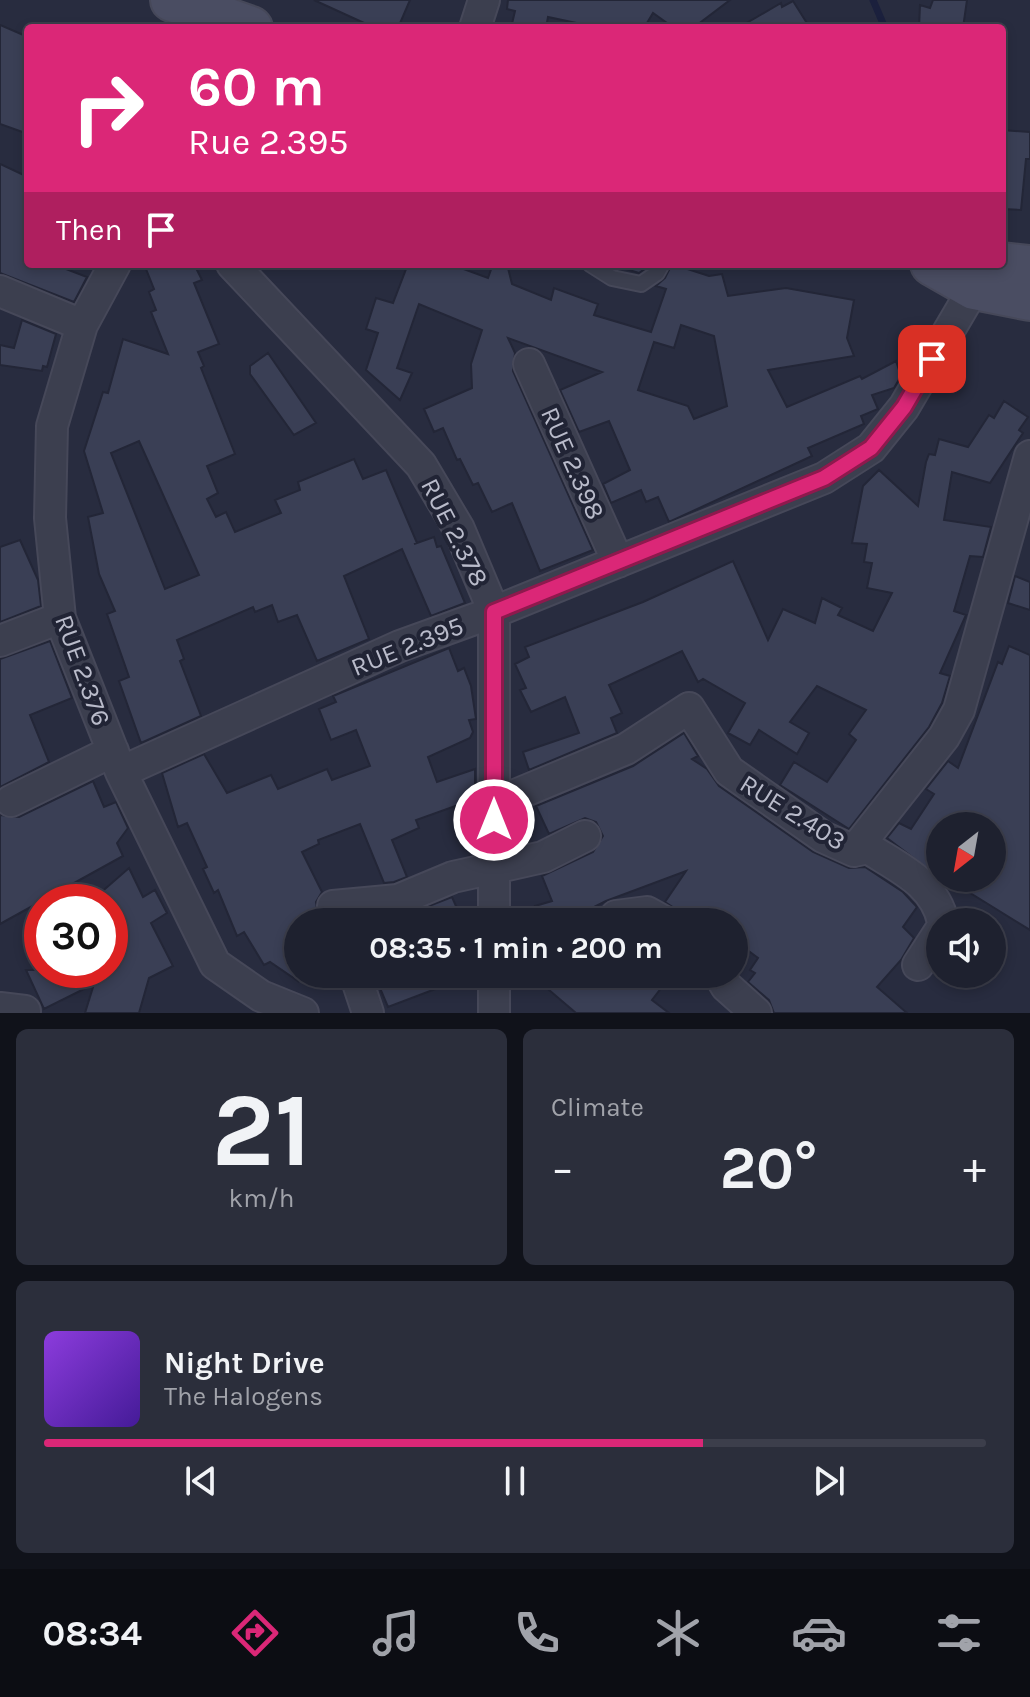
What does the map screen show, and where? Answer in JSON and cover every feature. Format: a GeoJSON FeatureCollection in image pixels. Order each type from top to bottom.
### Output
{"type":"FeatureCollection","features":[{"type":"Feature","properties":{"kind":"main road"},"geometry":{"type":"LineString","coordinates":[[172,0],[230,24]]}},
{"type":"Feature","properties":{"kind":"main road"},"geometry":{"type":"LineString","coordinates":[[987,276],[1030,267]]}},
{"type":"Feature","properties":{"kind":"main road"},"geometry":{"type":"LineString","coordinates":[[950,268],[987,276],[1030,299]]}},
{"type":"Feature","properties":{"kind":"street"},"geometry":{"type":"LineString","coordinates":[[476,24],[484,0]]}},
{"type":"Feature","properties":{"kind":"street","name":"RUE 2.376"},"geometry":{"type":"LineString","coordinates":[[113,268],[82,325],[52,426],[50,518],[60,618],[117,761],[215,964],[261,996],[303,1013]]}},
{"type":"Feature","properties":{"kind":"street","name":"RUE 2.378"},"geometry":{"type":"LineString","coordinates":[[236,268],[421,465],[459,529],[494,612],[494,908]]}},
{"type":"Feature","properties":{"kind":"street","name":"RUE 2.395"},"geometry":{"type":"LineString","coordinates":[[11,801],[400,646],[494,612],[824,478],[871,448],[904,407],[987,276]]}},
{"type":"Feature","properties":{"kind":"street"},"geometry":{"type":"LineString","coordinates":[[0,291],[82,325]]}},
{"type":"Feature","properties":{"kind":"street","name":"RUE 2.398"},"geometry":{"type":"LineString","coordinates":[[529,364],[618,562]]}},
{"type":"Feature","properties":{"kind":"street","name":"RUE 2.403"},"geometry":{"type":"LineString","coordinates":[[493,797],[513,796],[626,749],[689,708],[729,771],[823,837],[854,851],[944,737],[959,710],[1030,456]]}},
{"type":"Feature","properties":{"kind":"street"},"geometry":{"type":"LineString","coordinates":[[0,641],[60,618]]}},
{"type":"Feature","properties":{"kind":"street"},"geometry":{"type":"LineString","coordinates":[[334,908],[398,900],[453,877],[543,857],[585,836]]}},
{"type":"Feature","properties":{"kind":"street"},"geometry":{"type":"LineString","coordinates":[[854,851],[868,848],[910,875],[939,901],[940,908]]}},
{"type":"Feature","properties":{"kind":"street"},"geometry":{"type":"LineString","coordinates":[[918,965],[926,953]]}},
{"type":"Feature","properties":{"kind":"street"},"geometry":{"type":"LineString","coordinates":[[360,988],[368,1013]]}},
{"type":"Feature","properties":{"kind":"street"},"geometry":{"type":"LineString","coordinates":[[494,988],[494,1013]]}},
{"type":"Feature","properties":{"kind":"street"},"geometry":{"type":"LineString","coordinates":[[728,988],[756,1013]]}},
{"type":"Feature","properties":{"kind":"lane"},"geometry":{"type":"LineString","coordinates":[[596,268],[612,278],[641,284],[660,268]]}},
{"type":"Feature","properties":{"kind":"building"},"geometry":{"type":"Polygon","coordinates":[[[314,0],[410,0],[400,24],[366,24],[314,0]]]}},
{"type":"Feature","properties":{"kind":"building"},"geometry":{"type":"Polygon","coordinates":[[[508,0],[730,0],[698,24],[668,24],[653,13],[646,24],[581,24],[548,17],[547,24],[512,24],[515,11],[507,9],[508,0]]]}},
{"type":"Feature","properties":{"kind":"building"},"geometry":{"type":"Polygon","coordinates":[[[933,0],[967,0],[964,24],[919,24],[920,5],[930,8],[933,0]]]}},
{"type":"Feature","properties":{"kind":"building"},"geometry":{"type":"Polygon","coordinates":[[[793,1],[807,24],[745,24],[781,3],[782,7],[793,1]]]}},
{"type":"Feature","properties":{"kind":"building"},"geometry":{"type":"Polygon","coordinates":[[[0,25],[24,35],[24,133],[0,124],[0,25]]]}},
{"type":"Feature","properties":{"kind":"building"},"geometry":{"type":"Polygon","coordinates":[[[1006,130],[1030,132],[1030,159],[1026,159],[1021,210],[1006,209],[1006,130]]]}},
{"type":"Feature","properties":{"kind":"building"},"geometry":{"type":"Polygon","coordinates":[[[0,164],[24,175],[24,268],[63,268],[87,277],[74,302],[0,273],[0,164]]]}},
{"type":"Feature","properties":{"kind":"building"},"geometry":{"type":"Polygon","coordinates":[[[146,268],[196,268],[202,280],[194,283],[219,344],[198,352],[204,366],[201,368],[235,454],[207,466],[218,493],[207,499],[216,517],[226,512],[235,532],[281,513],[275,500],[300,490],[298,482],[354,459],[363,479],[386,470],[417,543],[434,537],[437,547],[441,546],[465,603],[431,616],[402,549],[344,576],[369,639],[317,661],[297,615],[278,622],[272,605],[255,612],[253,607],[177,640],[184,659],[180,661],[201,716],[141,743],[119,681],[129,677],[107,614],[115,611],[99,574],[88,517],[103,513],[84,451],[103,392],[108,393],[123,339],[168,354],[151,312],[156,310],[149,292],[154,289],[146,268]],[[139,441],[111,453],[165,589],[199,575],[139,441]]]}},
{"type":"Feature","properties":{"kind":"building"},"geometry":{"type":"Polygon","coordinates":[[[406,268],[461,268],[488,278],[492,268],[508,268],[512,284],[551,300],[554,288],[598,304],[594,315],[651,332],[666,289],[656,286],[670,268],[684,268],[709,276],[722,274],[728,296],[786,288],[854,300],[847,338],[854,356],[768,370],[787,407],[860,376],[862,379],[896,361],[901,376],[894,388],[872,395],[878,409],[861,416],[864,424],[808,448],[812,456],[669,522],[658,497],[646,502],[641,490],[611,503],[603,484],[630,470],[609,421],[579,432],[560,390],[602,372],[508,338],[515,353],[513,371],[593,550],[540,571],[512,503],[492,512],[478,483],[473,485],[460,459],[457,460],[443,428],[434,432],[424,409],[472,388],[471,364],[482,330],[419,304],[397,368],[412,373],[400,400],[366,370],[378,333],[366,329],[376,298],[393,303],[406,268]],[[681,325],[674,348],[654,342],[638,390],[688,406],[694,419],[727,406],[714,336],[681,325]]]}},
{"type":"Feature","properties":{"kind":"building"},"geometry":{"type":"Polygon","coordinates":[[[622,268],[646,268],[639,273],[622,268]]]}},
{"type":"Feature","properties":{"kind":"building"},"geometry":{"type":"Polygon","coordinates":[[[22,320],[56,334],[47,367],[43,366],[42,371],[0,365],[0,345],[14,348],[22,320]]]}},
{"type":"Feature","properties":{"kind":"building"},"geometry":{"type":"Polygon","coordinates":[[[268,353],[316,423],[294,435],[250,374],[250,366],[268,353]]]}},
{"type":"Feature","properties":{"kind":"building"},"geometry":{"type":"Polygon","coordinates":[[[1004,401],[1028,417],[1019,430],[1023,433],[990,483],[952,472],[944,520],[991,527],[983,557],[970,556],[954,611],[966,615],[940,673],[950,676],[942,703],[929,727],[849,829],[780,785],[794,762],[827,782],[856,740],[849,734],[866,710],[817,686],[790,722],[809,733],[797,754],[759,730],[750,745],[728,733],[745,703],[703,679],[698,682],[682,651],[609,685],[622,713],[611,718],[617,733],[529,770],[523,752],[579,733],[565,697],[531,712],[520,690],[526,688],[515,664],[529,657],[525,647],[643,602],[733,561],[768,640],[783,609],[815,623],[822,598],[842,608],[838,615],[873,631],[892,593],[867,588],[872,563],[864,562],[867,544],[852,543],[863,486],[879,470],[918,506],[926,462],[929,454],[935,455],[939,439],[968,447],[989,415],[994,418],[1004,401]]]}},
{"type":"Feature","properties":{"kind":"building"},"geometry":{"type":"Polygon","coordinates":[[[20,540],[38,580],[41,606],[0,622],[0,547],[20,540]]]}},
{"type":"Feature","properties":{"kind":"building"},"geometry":{"type":"Polygon","coordinates":[[[1015,576],[1030,582],[1030,610],[1008,603],[1015,576]]]}},
{"type":"Feature","properties":{"kind":"building"},"geometry":{"type":"Polygon","coordinates":[[[50,641],[72,698],[30,715],[49,762],[0,787],[0,659],[50,641]]]}},
{"type":"Feature","properties":{"kind":"building"},"geometry":{"type":"Polygon","coordinates":[[[1009,646],[1030,655],[1030,930],[1006,915],[1006,908],[994,908],[969,892],[1006,892],[1006,812],[926,812],[926,867],[887,838],[899,823],[911,829],[934,794],[926,789],[948,761],[958,768],[998,662],[1002,664],[1009,646]]]}},
{"type":"Feature","properties":{"kind":"building"},"geometry":{"type":"Polygon","coordinates":[[[449,648],[458,671],[464,668],[471,686],[476,719],[469,720],[473,732],[470,738],[428,757],[437,782],[475,769],[475,799],[416,820],[419,828],[392,840],[407,877],[394,882],[384,883],[360,824],[318,840],[319,844],[302,852],[322,892],[316,902],[317,908],[284,908],[284,972],[270,962],[264,965],[244,932],[237,936],[218,890],[214,893],[203,869],[207,867],[187,823],[178,827],[162,773],[204,754],[227,793],[271,775],[278,789],[327,769],[332,780],[370,766],[356,730],[331,740],[319,709],[336,702],[333,696],[449,648]]]}},
{"type":"Feature","properties":{"kind":"building"},"geometry":{"type":"Polygon","coordinates":[[[684,733],[698,756],[692,759],[707,769],[719,786],[813,852],[849,868],[865,867],[903,892],[917,907],[903,927],[914,938],[901,960],[877,987],[907,1013],[774,1013],[769,1000],[748,982],[755,973],[750,970],[758,958],[748,950],[748,908],[674,908],[665,902],[686,871],[592,908],[536,908],[552,901],[542,876],[593,852],[603,836],[596,822],[585,818],[549,834],[536,806],[633,766],[684,733]]]}},
{"type":"Feature","properties":{"kind":"building"},"geometry":{"type":"Polygon","coordinates":[[[93,781],[104,807],[116,802],[128,828],[117,843],[123,856],[72,884],[24,884],[24,911],[0,924],[0,815],[19,817],[93,781]]]}},
{"type":"Feature","properties":{"kind":"building"},"geometry":{"type":"Polygon","coordinates":[[[129,868],[143,897],[155,890],[167,913],[151,923],[173,966],[149,978],[139,1013],[85,1013],[93,988],[128,988],[128,884],[111,884],[129,868]]]}},
{"type":"Feature","properties":{"kind":"building"},"geometry":{"type":"Polygon","coordinates":[[[452,897],[457,908],[424,908],[452,897]]]}},
{"type":"Feature","properties":{"kind":"building"},"geometry":{"type":"Polygon","coordinates":[[[34,988],[86,988],[44,1009],[34,988]]]}},
{"type":"Feature","properties":{"kind":"building"},"geometry":{"type":"Polygon","coordinates":[[[380,988],[438,988],[388,1007],[380,988]]]}},
{"type":"Feature","properties":{"kind":"building"},"geometry":{"type":"Polygon","coordinates":[[[661,988],[652,1000],[669,1013],[576,1013],[549,990],[661,988]]]}},
{"type":"Feature","properties":{"kind":"waterway"},"geometry":{"type":"LineString","coordinates":[[873,0],[883,24]]}},
{"type":"Feature","properties":{"kind":"route"},"geometry":{"type":"LineString","coordinates":[[494,820],[494,612],[824,478],[871,448],[904,407],[932,359]]}}]}
